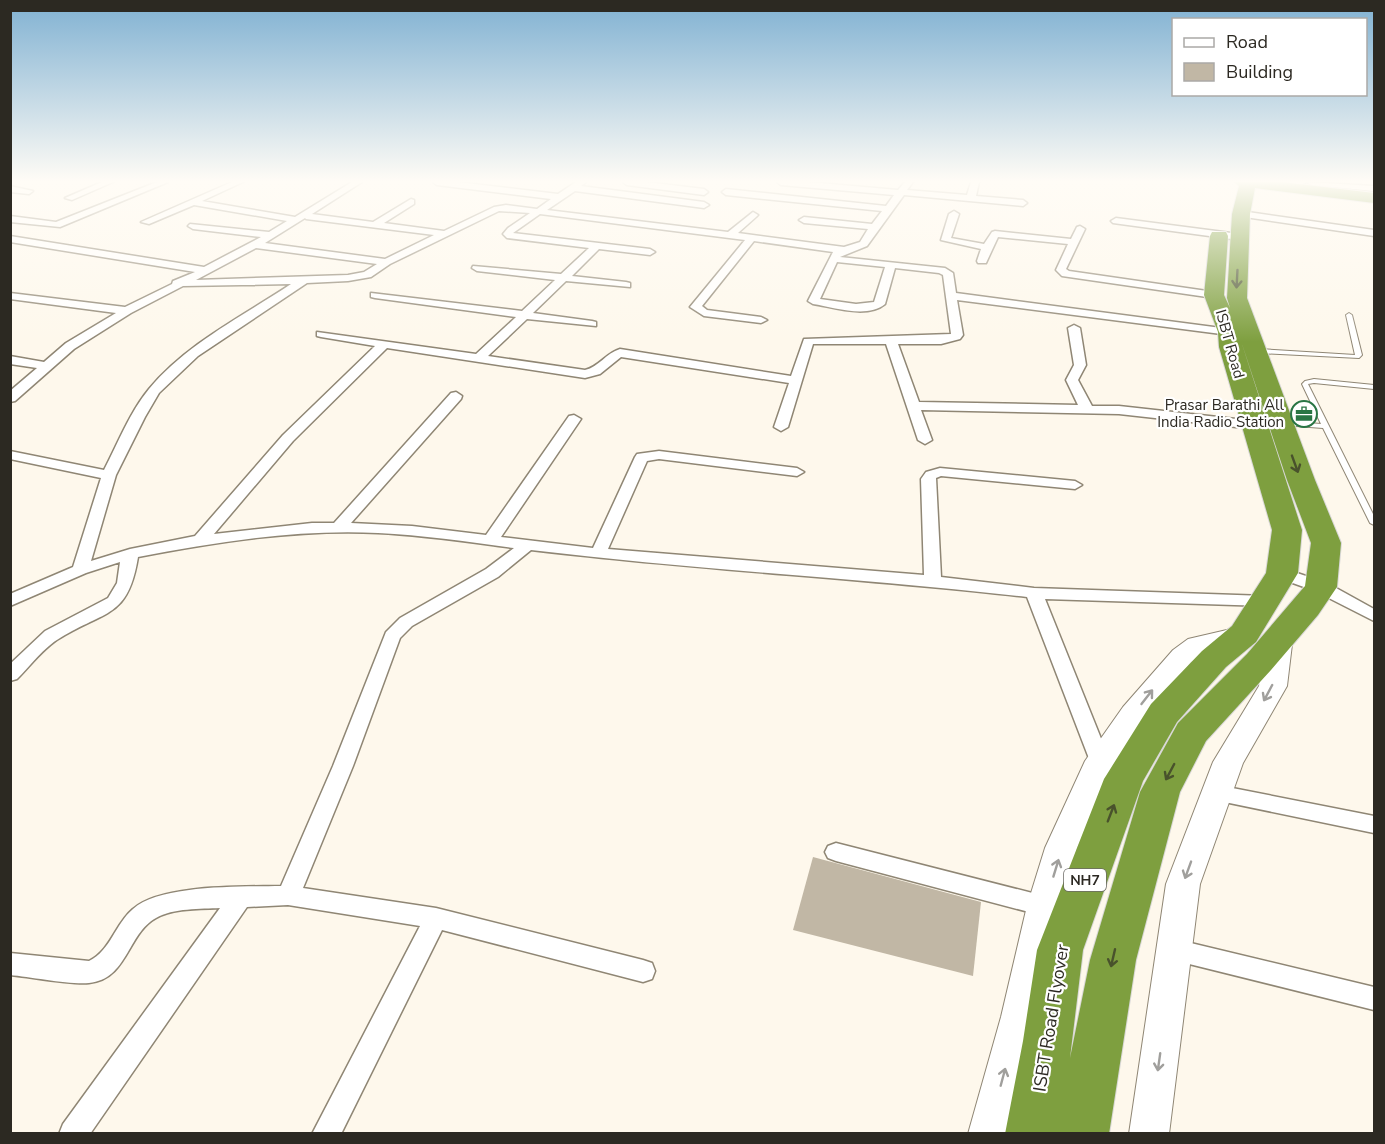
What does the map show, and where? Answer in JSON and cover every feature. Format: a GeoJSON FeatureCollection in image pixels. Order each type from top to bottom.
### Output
{"type":"FeatureCollection","features":[{"type":"Feature","properties":{"kind":"highway","name":"ISBT Road"},"geometry":{"type":"LineString","coordinates":[[1231,235],[1214,294],[1229,332],[1230,347],[1287,530],[1282,573],[1266,601],[1249,648]]}},
{"type":"Feature","properties":{"kind":"highway"},"geometry":{"type":"LineString","coordinates":[[1239,235],[1237,298],[1280,423],[1326,543],[1321,587]]}},
{"type":"Feature","properties":{"kind":"highway","name":"NH7"},"geometry":{"type":"LineString","coordinates":[[1082,1134],[1113,960],[1160,792],[1191,733],[1249,648],[1306,608],[1321,587]]}},
{"type":"Feature","properties":{"kind":"highway","name":"ISBT Road Flyover"},"geometry":{"type":"LineString","coordinates":[[1032,1134],[1048,1041],[1060,950],[1124,778],[1164,713],[1249,648]]}},
{"type":"Feature","properties":{"kind":"street"},"geometry":{"type":"LineString","coordinates":[[10,398],[70,346],[177,283],[255,245],[269,235]]}},
{"type":"Feature","properties":{"kind":"street"},"geometry":{"type":"LineString","coordinates":[[177,283],[362,277],[386,262],[443,235]]}},
{"type":"Feature","properties":{"kind":"street"},"geometry":{"type":"LineString","coordinates":[[509,235],[650,252]]}},
{"type":"Feature","properties":{"kind":"street"},"geometry":{"type":"LineString","coordinates":[[732,235],[842,250]]}},
{"type":"Feature","properties":{"kind":"street"},"geometry":{"type":"LineString","coordinates":[[869,235],[864,244],[837,253],[813,301],[876,306],[879,304],[891,265]]}},
{"type":"Feature","properties":{"kind":"street"},"geometry":{"type":"LineString","coordinates":[[947,235],[946,240],[987,247]]}},
{"type":"Feature","properties":{"kind":"street"},"geometry":{"type":"LineString","coordinates":[[982,261],[993,235]]}},
{"type":"Feature","properties":{"kind":"street"},"geometry":{"type":"LineString","coordinates":[[1031,235],[1074,242]]}},
{"type":"Feature","properties":{"kind":"street"},"geometry":{"type":"LineString","coordinates":[[1077,235],[1061,270],[1066,274],[1214,294]]}},
{"type":"Feature","properties":{"kind":"street"},"geometry":{"type":"LineString","coordinates":[[751,239],[696,307],[704,313],[761,320]]}},
{"type":"Feature","properties":{"kind":"street"},"geometry":{"type":"LineString","coordinates":[[10,240],[204,270]]}},
{"type":"Feature","properties":{"kind":"street"},"geometry":{"type":"LineString","coordinates":[[255,245],[386,262]]}},
{"type":"Feature","properties":{"kind":"street"},"geometry":{"type":"LineString","coordinates":[[479,358],[596,247]]}},
{"type":"Feature","properties":{"kind":"street"},"geometry":{"type":"LineString","coordinates":[[781,428],[808,341],[956,338],[950,277],[945,272],[834,260]]}},
{"type":"Feature","properties":{"kind":"street"},"geometry":{"type":"LineString","coordinates":[[477,268],[626,285]]}},
{"type":"Feature","properties":{"kind":"street"},"geometry":{"type":"LineString","coordinates":[[81,570],[109,475],[138,417],[154,391],[194,353],[302,284],[300,280]]}},
{"type":"Feature","properties":{"kind":"street"},"geometry":{"type":"LineString","coordinates":[[375,295],[592,324]]}},
{"type":"Feature","properties":{"kind":"street"},"geometry":{"type":"LineString","coordinates":[[10,296],[127,311]]}},
{"type":"Feature","properties":{"kind":"street"},"geometry":{"type":"LineString","coordinates":[[951,296],[1229,332]]}},
{"type":"Feature","properties":{"kind":"street"},"geometry":{"type":"LineString","coordinates":[[1074,328],[1080,365],[1072,385],[1087,409]]}},
{"type":"Feature","properties":{"kind":"street"},"geometry":{"type":"LineString","coordinates":[[321,334],[590,374],[599,371],[612,355],[626,353],[795,380]]}},
{"type":"Feature","properties":{"kind":"street"},"geometry":{"type":"LineString","coordinates":[[891,340],[925,440]]}},
{"type":"Feature","properties":{"kind":"street"},"geometry":{"type":"LineString","coordinates":[[200,540],[288,438],[384,344]]}},
{"type":"Feature","properties":{"kind":"street"},"geometry":{"type":"LineString","coordinates":[[10,360],[48,366]]}},
{"type":"Feature","properties":{"kind":"street"},"geometry":{"type":"LineString","coordinates":[[339,527],[456,396]]}},
{"type":"Feature","properties":{"kind":"street"},"geometry":{"type":"LineString","coordinates":[[914,406],[1119,410],[1254,425]]}},
{"type":"Feature","properties":{"kind":"street"},"geometry":{"type":"LineString","coordinates":[[490,541],[574,419]]}},
{"type":"Feature","properties":{"kind":"street"},"geometry":{"type":"LineString","coordinates":[[10,455],[109,475]]}},
{"type":"Feature","properties":{"kind":"street"},"geometry":{"type":"LineString","coordinates":[[598,553],[642,457],[659,455],[797,472]]}},
{"type":"Feature","properties":{"kind":"street"},"geometry":{"type":"LineString","coordinates":[[933,581],[928,479],[931,475],[940,472],[1075,485]]}},
{"type":"Feature","properties":{"kind":"street"},"geometry":{"type":"LineString","coordinates":[[10,601],[81,570],[130,554],[200,540],[339,527],[412,531],[526,546],[933,581],[1034,592],[1266,601]]}},
{"type":"Feature","properties":{"kind":"street"},"geometry":{"type":"LineString","coordinates":[[288,895],[393,636],[406,622],[492,573],[526,546]]}},
{"type":"Feature","properties":{"kind":"street"},"geometry":{"type":"LineString","coordinates":[[10,675],[51,635],[114,602],[125,584],[130,554]]}},
{"type":"Feature","properties":{"kind":"street"},"geometry":{"type":"LineString","coordinates":[[1282,573],[1321,587],[1374,616]]}},
{"type":"Feature","properties":{"kind":"street"},"geometry":{"type":"LineString","coordinates":[[1034,592],[1100,761]]}},
{"type":"Feature","properties":{"kind":"street"},"geometry":{"type":"LineString","coordinates":[[988,1134],[1020,1017],[1044,906],[1061,848],[1100,761],[1133,714],[1182,656],[1197,645],[1249,648],[1273,686],[1228,762],[1183,884],[1149,1134]]}},
{"type":"Feature","properties":{"kind":"street"},"geometry":{"type":"LineString","coordinates":[[1217,793],[1374,825]]}},
{"type":"Feature","properties":{"kind":"street"},"geometry":{"type":"LineString","coordinates":[[836,852],[1044,906]]}},
{"type":"Feature","properties":{"kind":"street"},"geometry":{"type":"LineString","coordinates":[[10,964],[89,972],[96,970],[112,958],[136,918],[150,909],[169,903],[288,895],[436,918],[643,970]]}},
{"type":"Feature","properties":{"kind":"street"},"geometry":{"type":"LineString","coordinates":[[73,1134],[241,897]]}},
{"type":"Feature","properties":{"kind":"street"},"geometry":{"type":"LineString","coordinates":[[326,1134],[436,918]]}},
{"type":"Feature","properties":{"kind":"street"},"geometry":{"type":"LineString","coordinates":[[1174,950],[1374,999]]}},
{"type":"Feature","properties":{"kind":"lane"},"geometry":{"type":"LineString","coordinates":[[1254,350],[1354,358],[1359,355],[1349,315]]}},
{"type":"Feature","properties":{"kind":"lane"},"geometry":{"type":"LineString","coordinates":[[1374,387],[1307,382],[1305,384],[1374,523]]}},
{"type":"Feature","properties":{"kind":"lane"},"geometry":{"type":"LineString","coordinates":[[1280,423],[1324,426]]}},
{"type":"Feature","properties":{"kind":"building"},"geometry":{"type":"Polygon","coordinates":[[[813,857],[981,902],[973,976],[793,930],[813,857]]]}},
{"type":"Feature","properties":{"kind":"place","name":"Prasar Barathi All India Radio Station"},"geometry":{"type":"Point","coordinates":[1304,414]}}]}
